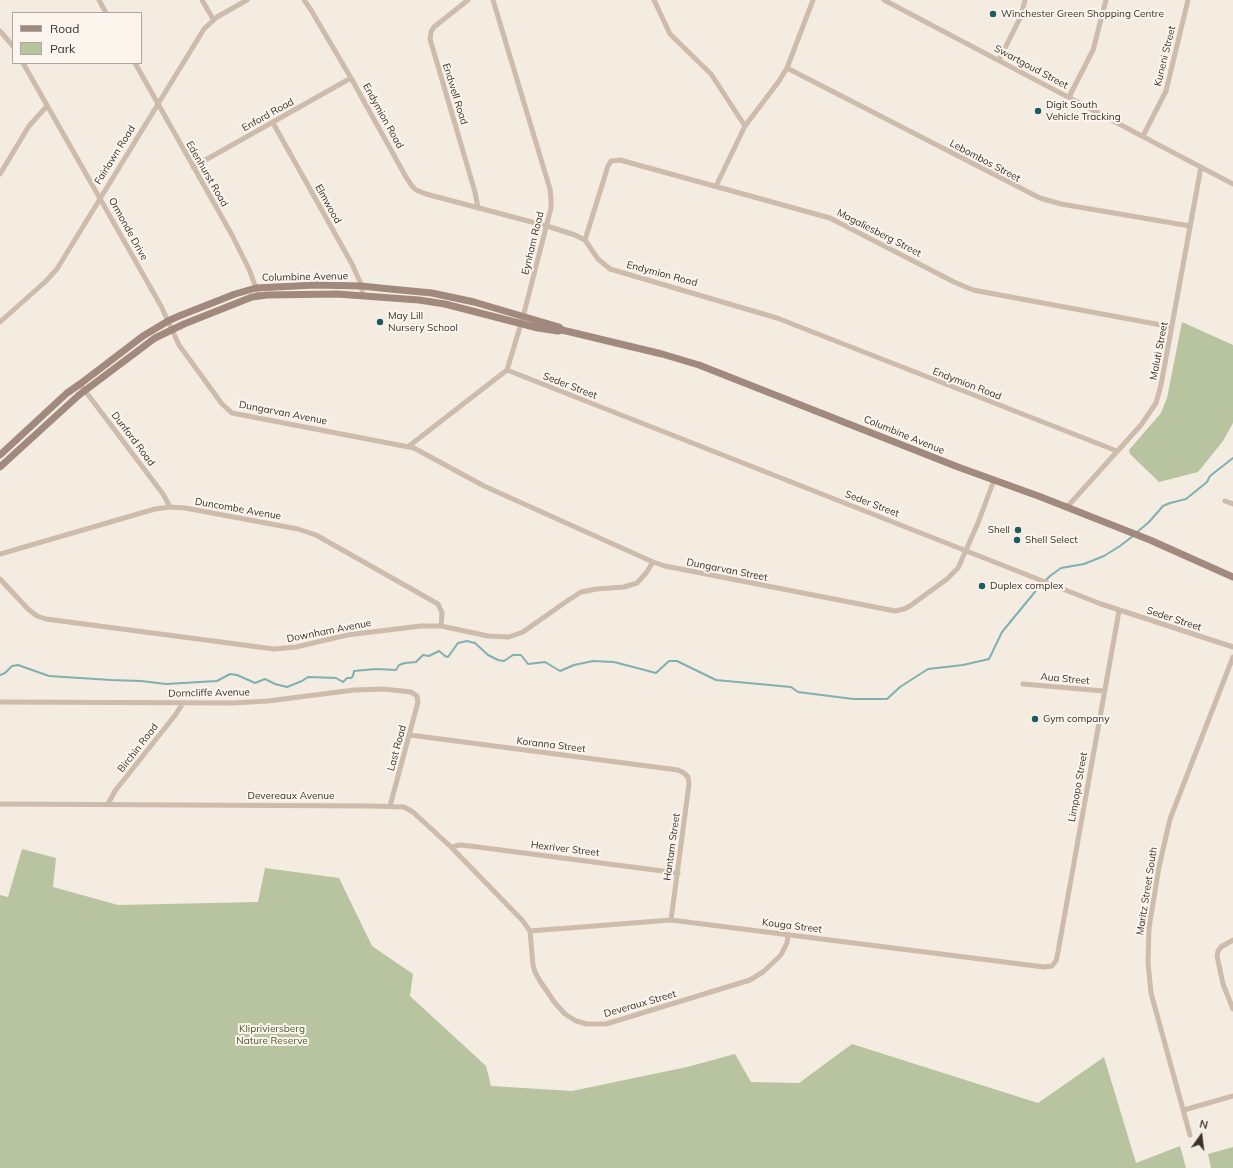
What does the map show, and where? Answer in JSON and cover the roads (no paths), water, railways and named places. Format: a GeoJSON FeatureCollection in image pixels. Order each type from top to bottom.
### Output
{"type":"FeatureCollection","features":[{"type":"Feature","properties":{"kind":"main road","name":"Columbine Avenue"},"geometry":{"type":"LineString","coordinates":[[0,455],[67,393],[143,336],[168,321],[229,296],[256,288],[315,285],[361,286],[446,296],[474,302],[559,327],[562,330]]}},
{"type":"Feature","properties":{"kind":"main road","name":"Columbine Avenue"},"geometry":{"type":"LineString","coordinates":[[0,467],[85,390],[155,338],[172,329],[242,300],[259,296],[324,294],[363,295],[445,304],[521,324],[558,331],[562,330],[662,354],[699,365],[1150,540],[1233,577]]}},
{"type":"Feature","properties":{"kind":"main road"},"geometry":{"type":"LineString","coordinates":[[445,304],[446,296]]}},
{"type":"Feature","properties":{"kind":"main road"},"geometry":{"type":"LineString","coordinates":[[12,444],[18,450]]}},
{"type":"Feature","properties":{"kind":"street"},"geometry":{"type":"LineString","coordinates":[[99,0],[105,12]]}},
{"type":"Feature","properties":{"kind":"street"},"geometry":{"type":"LineString","coordinates":[[202,0],[213,19]]}},
{"type":"Feature","properties":{"kind":"street","name":"Fairlawn Road"},"geometry":{"type":"LineString","coordinates":[[0,322],[45,282],[57,269],[204,29],[213,19],[247,0]]}},
{"type":"Feature","properties":{"kind":"street","name":"Endymion Road"},"geometry":{"type":"LineString","coordinates":[[304,0],[351,78],[412,186],[416,190],[575,235],[585,240],[598,259],[610,269],[777,318],[1117,451]]}},
{"type":"Feature","properties":{"kind":"street","name":"Endwell Road"},"geometry":{"type":"LineString","coordinates":[[468,0],[434,27],[431,32],[430,39],[475,192],[478,208]]}},
{"type":"Feature","properties":{"kind":"street","name":"Eynham Road"},"geometry":{"type":"LineString","coordinates":[[493,0],[550,189],[552,203],[523,317],[507,370]]}},
{"type":"Feature","properties":{"kind":"street"},"geometry":{"type":"LineString","coordinates":[[654,0],[670,34],[710,74],[745,126]]}},
{"type":"Feature","properties":{"kind":"street"},"geometry":{"type":"LineString","coordinates":[[716,186],[745,126],[788,68],[813,0]]}},
{"type":"Feature","properties":{"kind":"street","name":"Swartgoud Street"},"geometry":{"type":"LineString","coordinates":[[884,0],[894,2],[999,60],[1233,184]]}},
{"type":"Feature","properties":{"kind":"street"},"geometry":{"type":"LineString","coordinates":[[999,60],[1021,16],[1025,0]]}},
{"type":"Feature","properties":{"kind":"street"},"geometry":{"type":"LineString","coordinates":[[1069,97],[1093,50],[1106,0]]}},
{"type":"Feature","properties":{"kind":"street","name":"Kuneni Street"},"geometry":{"type":"LineString","coordinates":[[1143,136],[1166,91],[1188,0]]}},
{"type":"Feature","properties":{"kind":"street"},"geometry":{"type":"LineString","coordinates":[[0,31],[12,45]]}},
{"type":"Feature","properties":{"kind":"street","name":"Ormonde Drive"},"geometry":{"type":"LineString","coordinates":[[24,64],[100,198],[172,329]]}},
{"type":"Feature","properties":{"kind":"street","name":"Edenhurst Road"},"geometry":{"type":"LineString","coordinates":[[136,64],[238,247],[249,269],[259,296]]}},
{"type":"Feature","properties":{"kind":"street","name":"Lebombos Street"},"geometry":{"type":"LineString","coordinates":[[788,68],[1040,198],[1061,204],[1190,226]]}},
{"type":"Feature","properties":{"kind":"street","name":"Enford Road"},"geometry":{"type":"LineString","coordinates":[[193,167],[351,78]]}},
{"type":"Feature","properties":{"kind":"street"},"geometry":{"type":"LineString","coordinates":[[0,174],[29,126],[47,106]]}},
{"type":"Feature","properties":{"kind":"street","name":"Elmwood"},"geometry":{"type":"LineString","coordinates":[[273,123],[352,264],[363,295]]}},
{"type":"Feature","properties":{"kind":"street","name":"Magaliesberg Street"},"geometry":{"type":"LineString","coordinates":[[585,240],[608,166],[611,161],[620,160],[830,218],[969,288],[1172,327]]}},
{"type":"Feature","properties":{"kind":"street","name":"Maluti Street"},"geometry":{"type":"LineString","coordinates":[[1067,508],[1141,425],[1156,403],[1162,385],[1201,167]]}},
{"type":"Feature","properties":{"kind":"street","name":"Dungarvan Avenue"},"geometry":{"type":"LineString","coordinates":[[172,329],[175,338],[186,355],[225,407],[232,413],[409,446]]}},
{"type":"Feature","properties":{"kind":"street"},"geometry":{"type":"LineString","coordinates":[[409,446],[507,370]]}},
{"type":"Feature","properties":{"kind":"street","name":"Seder Street"},"geometry":{"type":"LineString","coordinates":[[507,370],[1119,611],[1233,647]]}},
{"type":"Feature","properties":{"kind":"street","name":"Dunford Road"},"geometry":{"type":"LineString","coordinates":[[80,384],[163,494],[170,507]]}},
{"type":"Feature","properties":{"kind":"street","name":"Dungarvan Street"},"geometry":{"type":"LineString","coordinates":[[409,446],[484,486],[653,562],[677,569],[890,610],[904,610],[952,575],[960,565],[994,480]]}},
{"type":"Feature","properties":{"kind":"street"},"geometry":{"type":"LineString","coordinates":[[1224,501],[1233,504]]}},
{"type":"Feature","properties":{"kind":"street","name":"Duncombe Avenue"},"geometry":{"type":"LineString","coordinates":[[0,554],[155,509],[170,507],[185,508],[290,527],[316,535],[438,604],[441,610],[441,626]]}},
{"type":"Feature","properties":{"kind":"street","name":"Downham Avenue"},"geometry":{"type":"LineString","coordinates":[[0,579],[28,609],[37,616],[46,619],[263,648],[287,649],[352,634],[421,626],[441,626],[500,637],[516,635],[536,624],[581,592],[624,587],[637,583],[653,562]]}},
{"type":"Feature","properties":{"kind":"street","name":"Limpopo Street"},"geometry":{"type":"LineString","coordinates":[[1052,966],[1056,961],[1058,952],[1119,611]]}},
{"type":"Feature","properties":{"kind":"street","name":"Maritz Street South"},"geometry":{"type":"LineString","coordinates":[[1190,1135],[1151,993],[1148,963],[1150,917],[1163,847],[1170,819],[1233,657]]}},
{"type":"Feature","properties":{"kind":"street","name":"Aua Street"},"geometry":{"type":"LineString","coordinates":[[1024,684],[1104,691]]}},
{"type":"Feature","properties":{"kind":"street","name":"Dorncliffe Avenue"},"geometry":{"type":"LineString","coordinates":[[0,702],[250,702],[368,689],[403,690],[416,695]]}},
{"type":"Feature","properties":{"kind":"street","name":"Last Road"},"geometry":{"type":"LineString","coordinates":[[390,806],[418,702],[416,695]]}},
{"type":"Feature","properties":{"kind":"street","name":"Birchin Road"},"geometry":{"type":"LineString","coordinates":[[108,804],[115,791],[183,703]]}},
{"type":"Feature","properties":{"kind":"street","name":"Koranna Street"},"geometry":{"type":"LineString","coordinates":[[410,736],[678,770],[688,777]]}},
{"type":"Feature","properties":{"kind":"street","name":"Hantam Street"},"geometry":{"type":"LineString","coordinates":[[672,920],[688,795],[688,777]]}},
{"type":"Feature","properties":{"kind":"street","name":"Devereaux Avenue"},"geometry":{"type":"LineString","coordinates":[[0,804],[401,806],[408,808],[451,847],[505,902],[530,931]]}},
{"type":"Feature","properties":{"kind":"street","name":"Hexriver Street"},"geometry":{"type":"LineString","coordinates":[[451,847],[465,845],[678,873]]}},
{"type":"Feature","properties":{"kind":"street","name":"Kouga Street"},"geometry":{"type":"LineString","coordinates":[[530,931],[672,920],[1044,967],[1052,966]]}},
{"type":"Feature","properties":{"kind":"street","name":"Deveraux Street"},"geometry":{"type":"LineString","coordinates":[[530,931],[535,972],[555,1003],[565,1014],[576,1021],[587,1024],[611,1022],[750,980],[763,972],[781,955],[787,943],[788,935]]}},
{"type":"Feature","properties":{"kind":"street"},"geometry":{"type":"LineString","coordinates":[[1233,940],[1221,947],[1217,958],[1233,1009]]}},
{"type":"Feature","properties":{"kind":"street"},"geometry":{"type":"LineString","coordinates":[[1184,1110],[1233,1096]]}},
{"type":"Feature","properties":{"kind":"waterway"},"geometry":{"type":"LineString","coordinates":[[1136,533],[1149,522],[1163,506],[1186,499],[1207,482],[1210,476],[1233,458]]}},
{"type":"Feature","properties":{"kind":"waterway"},"geometry":{"type":"LineString","coordinates":[[0,675],[5,673],[12,666],[18,665],[49,676],[141,681],[166,684],[217,681],[230,674],[237,675],[255,683],[265,679],[275,684],[287,687],[308,677],[336,678],[343,682],[347,678],[351,678],[354,671],[376,669],[396,670],[399,665],[416,662],[423,655],[429,656],[439,651],[448,657],[458,643],[467,641],[475,643],[488,655],[498,660],[504,661],[513,655],[521,655],[528,664],[545,662],[560,671],[574,665],[593,661],[614,662],[656,673],[669,661],[677,661],[716,680],[791,687],[798,692],[853,699],[887,699],[900,687],[928,669],[963,665],[989,659],[1002,632],[1050,576],[1061,568],[1084,564],[1104,556],[1133,536]]}},
{"type":"Feature","properties":{"kind":"place","name":"Winchester Green Shopping Centre"},"geometry":{"type":"Point","coordinates":[993,14]}},
{"type":"Feature","properties":{"kind":"place","name":"Digit South Vehicle Tracking"},"geometry":{"type":"Point","coordinates":[1038,111]}},
{"type":"Feature","properties":{"kind":"place","name":"May Lill Nursery School"},"geometry":{"type":"Point","coordinates":[380,322]}},
{"type":"Feature","properties":{"kind":"place","name":"Shell"},"geometry":{"type":"Point","coordinates":[1018,530]}},
{"type":"Feature","properties":{"kind":"place","name":"Shell Select"},"geometry":{"type":"Point","coordinates":[1017,540]}},
{"type":"Feature","properties":{"kind":"place","name":"Duplex complex"},"geometry":{"type":"Point","coordinates":[982,586]}},
{"type":"Feature","properties":{"kind":"place","name":"Gym company"},"geometry":{"type":"Point","coordinates":[1035,719]}},
{"type":"Feature","properties":{"kind":"park label","name":"Klipriviersberg Nature Reserve"},"geometry":{"type":"Point","coordinates":[272,1034]}}]}
